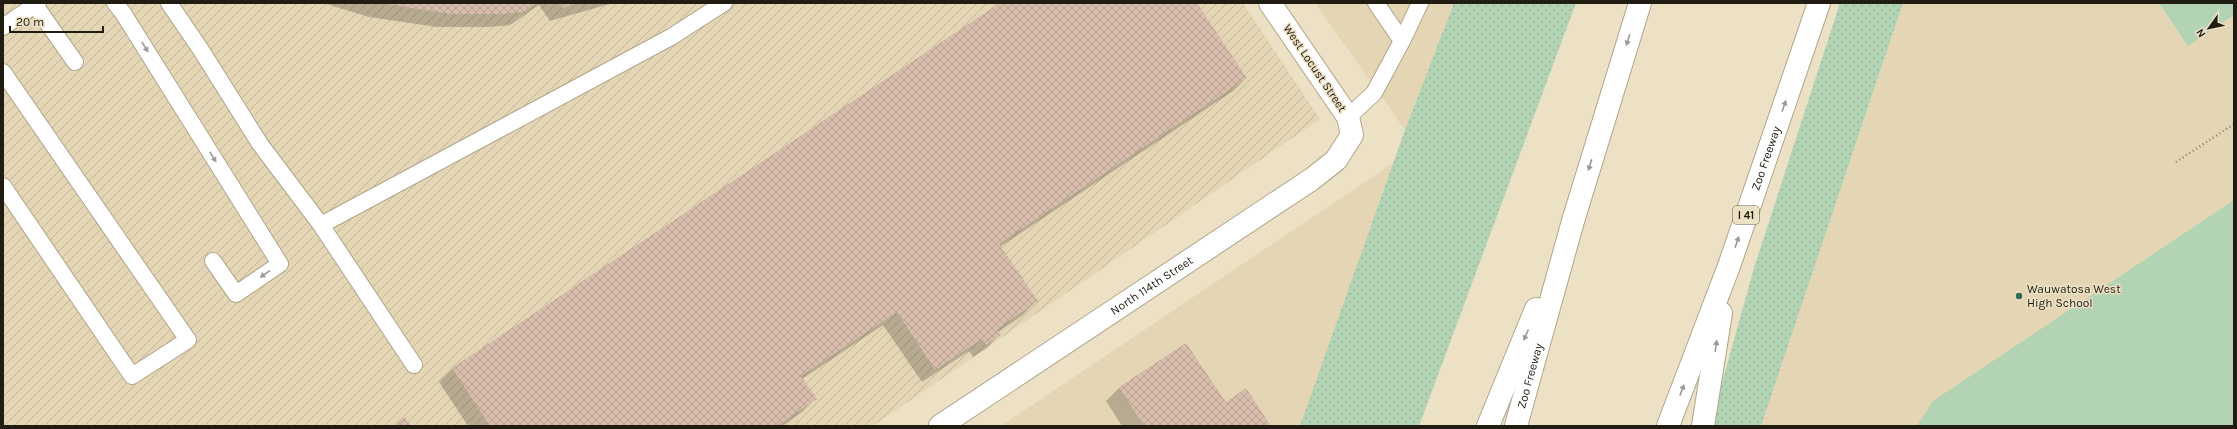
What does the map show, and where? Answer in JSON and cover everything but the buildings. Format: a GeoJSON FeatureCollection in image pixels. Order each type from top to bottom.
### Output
{"type":"FeatureCollection","features":[{"type":"Feature","properties":{"kind":"main road","name":"West Locust Street"},"geometry":{"type":"LineString","coordinates":[[1270,3],[1350,126]]}},
{"type":"Feature","properties":{"kind":"main road","name":"Zoo Freeway"},"geometry":{"type":"LineString","coordinates":[[1516,426],[1573,221],[1640,3]]}},
{"type":"Feature","properties":{"kind":"main road","name":"Zoo Freeway"},"geometry":{"type":"LineString","coordinates":[[1668,426],[1728,266],[1819,3]]}},
{"type":"Feature","properties":{"kind":"main road","name":"North 114th Street"},"geometry":{"type":"LineString","coordinates":[[940,426],[1312,179],[1336,160],[1350,126]]}},
{"type":"Feature","properties":{"kind":"main road"},"geometry":{"type":"LineString","coordinates":[[1488,426],[1573,221]]}},
{"type":"Feature","properties":{"kind":"main road"},"geometry":{"type":"LineString","coordinates":[[1703,426],[1728,266]]}},
{"type":"Feature","properties":{"kind":"lane"},"geometry":{"type":"LineString","coordinates":[[115,3],[124,12],[280,264],[236,294],[213,261]]}},
{"type":"Feature","properties":{"kind":"lane"},"geometry":{"type":"LineString","coordinates":[[169,3],[201,50],[260,144],[321,225],[414,365]]}},
{"type":"Feature","properties":{"kind":"lane"},"geometry":{"type":"LineString","coordinates":[[321,225],[671,38],[724,3]]}},
{"type":"Feature","properties":{"kind":"lane"},"geometry":{"type":"LineString","coordinates":[[1376,3],[1402,41]]}},
{"type":"Feature","properties":{"kind":"lane"},"geometry":{"type":"LineString","coordinates":[[1350,126],[1374,93],[1402,41],[1420,3]]}},
{"type":"Feature","properties":{"kind":"lane"},"geometry":{"type":"LineString","coordinates":[[3,27],[36,4],[75,62]]}},
{"type":"Feature","properties":{"kind":"lane"},"geometry":{"type":"LineString","coordinates":[[3,72],[188,340],[132,376],[3,186]]}},
{"type":"Feature","properties":{"kind":"path"},"geometry":{"type":"LineString","coordinates":[[2176,162],[2234,124]]}},
{"type":"Feature","properties":{"kind":"shaded area"},"geometry":{"type":"Polygon","coordinates":[[[3,3],[1243,3],[1320,119],[873,426],[3,426],[3,3]]]}},
{"type":"Feature","properties":{"kind":"shaded area"},"geometry":{"type":"Polygon","coordinates":[[[1315,3],[1454,3],[1405,130],[1315,3]]]}},
{"type":"Feature","properties":{"kind":"shaded area","name":"Wauwatosa West High School"},"geometry":{"type":"Polygon","coordinates":[[[1903,3],[2234,3],[2234,426],[1761,426],[1903,3]]]}},
{"type":"Feature","properties":{"kind":"shaded area"},"geometry":{"type":"Polygon","coordinates":[[[1395,162],[1300,426],[1001,426],[1395,162]]]}},
{"type":"Feature","properties":{"kind":"green space"},"geometry":{"type":"Polygon","coordinates":[[[1454,3],[1576,3],[1419,426],[1300,426],[1405,130],[1454,3]]]}},
{"type":"Feature","properties":{"kind":"green space"},"geometry":{"type":"Polygon","coordinates":[[[1840,3],[1903,3],[1761,426],[1710,426],[1754,268],[1840,3]]]}},
{"type":"Feature","properties":{"kind":"green space"},"geometry":{"type":"Polygon","coordinates":[[[2159,3],[2234,3],[2234,15],[2188,46],[2159,3]]]}},
{"type":"Feature","properties":{"kind":"green space"},"geometry":{"type":"Polygon","coordinates":[[[2234,200],[2234,426],[1917,426],[1933,401],[2234,200]]]}},
{"type":"Feature","properties":{"kind":"place","name":"Wauwatosa West High School"},"geometry":{"type":"Point","coordinates":[2019,296]}}]}
